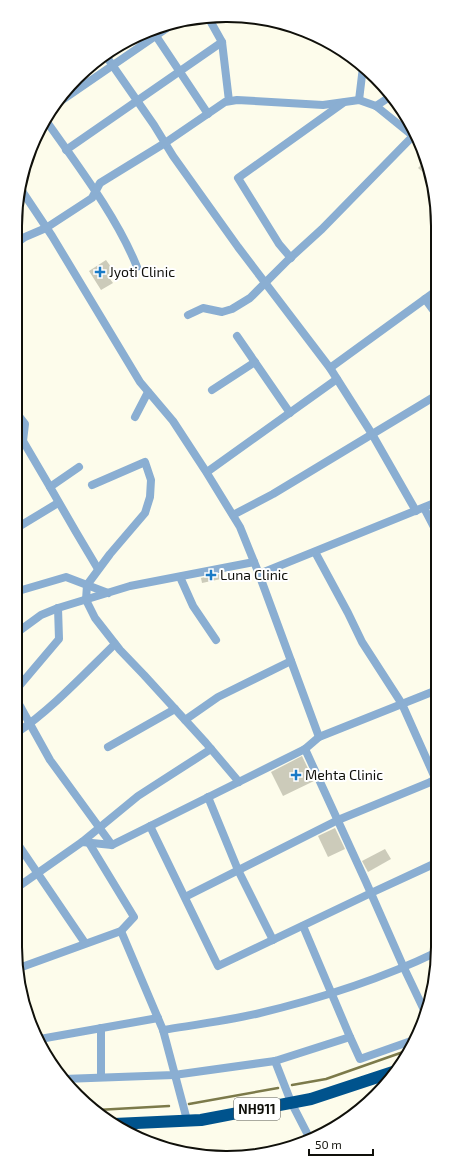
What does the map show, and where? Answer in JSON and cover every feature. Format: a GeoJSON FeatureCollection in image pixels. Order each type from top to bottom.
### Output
{"type":"FeatureCollection","features":[{"type":"Feature","properties":{"kind":"highway","name":"NH911"},"geometry":{"type":"LineString","coordinates":[[123,1123],[201,1120],[311,1099],[386,1074]]}},
{"type":"Feature","properties":{"kind":"street"},"geometry":{"type":"LineString","coordinates":[[211,22],[222,42],[229,101]]}},
{"type":"Feature","properties":{"kind":"street"},"geometry":{"type":"LineString","coordinates":[[156,35],[208,114]]}},
{"type":"Feature","properties":{"kind":"street"},"geometry":{"type":"LineString","coordinates":[[72,93],[151,37]]}},
{"type":"Feature","properties":{"kind":"street"},"geometry":{"type":"LineString","coordinates":[[66,150],[222,42]]}},
{"type":"Feature","properties":{"kind":"street"},"geometry":{"type":"LineString","coordinates":[[108,59],[173,156],[233,240],[338,379],[372,434],[416,511]]}},
{"type":"Feature","properties":{"kind":"street"},"geometry":{"type":"LineString","coordinates":[[359,100],[362,74]]}},
{"type":"Feature","properties":{"kind":"street"},"geometry":{"type":"LineString","coordinates":[[376,106],[386,99]]}},
{"type":"Feature","properties":{"kind":"street"},"geometry":{"type":"LineString","coordinates":[[22,239],[46,228],[92,198],[100,183],[165,143],[225,102],[237,100],[323,105],[359,100],[376,106],[408,131]]}},
{"type":"Feature","properties":{"kind":"street"},"geometry":{"type":"LineString","coordinates":[[291,258],[279,244],[238,178],[344,102]]}},
{"type":"Feature","properties":{"kind":"street"},"geometry":{"type":"LineString","coordinates":[[49,125],[95,192],[129,247],[137,267]]}},
{"type":"Feature","properties":{"kind":"street"},"geometry":{"type":"LineString","coordinates":[[188,315],[203,308],[222,312],[232,309],[250,298],[412,142]]}},
{"type":"Feature","properties":{"kind":"street"},"geometry":{"type":"LineString","coordinates":[[25,195],[140,382],[173,421],[207,472],[240,526],[319,737]]}},
{"type":"Feature","properties":{"kind":"street"},"geometry":{"type":"LineString","coordinates":[[330,368],[431,295]]}},
{"type":"Feature","properties":{"kind":"street"},"geometry":{"type":"LineString","coordinates":[[425,299],[431,307]]}},
{"type":"Feature","properties":{"kind":"street"},"geometry":{"type":"LineString","coordinates":[[237,336],[290,413]]}},
{"type":"Feature","properties":{"kind":"street"},"geometry":{"type":"LineString","coordinates":[[212,390],[254,362]]}},
{"type":"Feature","properties":{"kind":"street"},"geometry":{"type":"LineString","coordinates":[[207,472],[338,379]]}},
{"type":"Feature","properties":{"kind":"street"},"geometry":{"type":"LineString","coordinates":[[135,417],[148,392]]}},
{"type":"Feature","properties":{"kind":"street"},"geometry":{"type":"LineString","coordinates":[[233,515],[273,494],[431,400]]}},
{"type":"Feature","properties":{"kind":"street"},"geometry":{"type":"LineString","coordinates":[[22,420],[25,424],[23,441],[98,569]]}},
{"type":"Feature","properties":{"kind":"street"},"geometry":{"type":"LineString","coordinates":[[92,485],[145,462],[151,480],[150,497],[145,513],[98,569],[87,585],[86,600],[95,618],[115,644],[185,720],[239,782]]}},
{"type":"Feature","properties":{"kind":"street"},"geometry":{"type":"LineString","coordinates":[[50,487],[79,467]]}},
{"type":"Feature","properties":{"kind":"street"},"geometry":{"type":"LineString","coordinates":[[22,525],[58,503]]}},
{"type":"Feature","properties":{"kind":"street"},"geometry":{"type":"LineString","coordinates":[[259,574],[431,505]]}},
{"type":"Feature","properties":{"kind":"street"},"geometry":{"type":"LineString","coordinates":[[424,508],[431,521]]}},
{"type":"Feature","properties":{"kind":"street"},"geometry":{"type":"LineString","coordinates":[[315,552],[362,642],[402,704],[431,771]]}},
{"type":"Feature","properties":{"kind":"street"},"geometry":{"type":"LineString","coordinates":[[22,629],[41,615],[58,608],[130,586],[254,562]]}},
{"type":"Feature","properties":{"kind":"street"},"geometry":{"type":"LineString","coordinates":[[180,576],[193,606],[216,640]]}},
{"type":"Feature","properties":{"kind":"street"},"geometry":{"type":"LineString","coordinates":[[22,590],[66,577],[108,593]]}},
{"type":"Feature","properties":{"kind":"street"},"geometry":{"type":"LineString","coordinates":[[22,684],[59,639],[58,608]]}},
{"type":"Feature","properties":{"kind":"street"},"geometry":{"type":"LineString","coordinates":[[22,729],[65,693],[115,644]]}},
{"type":"Feature","properties":{"kind":"street"},"geometry":{"type":"LineString","coordinates":[[185,720],[218,697],[291,662]]}},
{"type":"Feature","properties":{"kind":"street"},"geometry":{"type":"LineString","coordinates":[[85,842],[112,845],[306,749],[319,737],[431,692]]}},
{"type":"Feature","properties":{"kind":"street"},"geometry":{"type":"LineString","coordinates":[[108,747],[175,709]]}},
{"type":"Feature","properties":{"kind":"street"},"geometry":{"type":"LineString","coordinates":[[22,710],[50,760],[112,845]]}},
{"type":"Feature","properties":{"kind":"street"},"geometry":{"type":"LineString","coordinates":[[22,884],[85,842],[98,827],[138,796],[211,749]]}},
{"type":"Feature","properties":{"kind":"street"},"geometry":{"type":"LineString","coordinates":[[306,749],[404,968],[422,1005]]}},
{"type":"Feature","properties":{"kind":"street"},"geometry":{"type":"LineString","coordinates":[[185,897],[338,820],[431,782]]}},
{"type":"Feature","properties":{"kind":"street"},"geometry":{"type":"LineString","coordinates":[[208,797],[238,870],[273,940]]}},
{"type":"Feature","properties":{"kind":"street"},"geometry":{"type":"LineString","coordinates":[[150,826],[218,966],[431,865]]}},
{"type":"Feature","properties":{"kind":"street"},"geometry":{"type":"LineString","coordinates":[[23,966],[121,931],[134,917],[85,842]]}},
{"type":"Feature","properties":{"kind":"street"},"geometry":{"type":"LineString","coordinates":[[22,850],[85,943]]}},
{"type":"Feature","properties":{"kind":"street"},"geometry":{"type":"LineString","coordinates":[[303,926],[360,1058],[407,1042]]}},
{"type":"Feature","properties":{"kind":"street"},"geometry":{"type":"LineString","coordinates":[[121,931],[163,1030],[186,1120]]}},
{"type":"Feature","properties":{"kind":"street"},"geometry":{"type":"LineString","coordinates":[[163,1030],[254,1014],[332,993],[404,968],[431,955]]}},
{"type":"Feature","properties":{"kind":"street"},"geometry":{"type":"LineString","coordinates":[[44,1038],[158,1018]]}},
{"type":"Feature","properties":{"kind":"street"},"geometry":{"type":"LineString","coordinates":[[100,1077],[101,1028]]}},
{"type":"Feature","properties":{"kind":"street"},"geometry":{"type":"LineString","coordinates":[[71,1079],[174,1075],[275,1061],[350,1037]]}},
{"type":"Feature","properties":{"kind":"street"},"geometry":{"type":"LineString","coordinates":[[275,1061],[291,1102],[307,1134]]}},
{"type":"Feature","properties":{"kind":"building"},"geometry":{"type":"Polygon","coordinates":[[[421,165],[424,173],[418,168],[421,165]]]}},
{"type":"Feature","properties":{"kind":"building"},"geometry":{"type":"Polygon","coordinates":[[[106,260],[114,271],[107,275],[113,283],[101,290],[89,271],[106,260]]]}},
{"type":"Feature","properties":{"kind":"building"},"geometry":{"type":"Polygon","coordinates":[[[220,574],[221,579],[202,583],[201,578],[220,574]]]}},
{"type":"Feature","properties":{"kind":"building"},"geometry":{"type":"Polygon","coordinates":[[[302,756],[314,781],[283,796],[271,772],[302,756]]]}},
{"type":"Feature","properties":{"kind":"building"},"geometry":{"type":"Polygon","coordinates":[[[335,828],[345,849],[328,857],[318,836],[335,828]]]}},
{"type":"Feature","properties":{"kind":"building"},"geometry":{"type":"Polygon","coordinates":[[[385,849],[391,859],[368,872],[362,861],[385,849]]]}},
{"type":"Feature","properties":{"kind":"waterway"},"geometry":{"type":"LineString","coordinates":[[292,1085],[326,1079],[402,1052]]}},
{"type":"Feature","properties":{"kind":"waterway"},"geometry":{"type":"LineString","coordinates":[[189,1104],[278,1088]]}},
{"type":"Feature","properties":{"kind":"waterway"},"geometry":{"type":"LineString","coordinates":[[103,1110],[169,1106]]}},
{"type":"Feature","properties":{"kind":"place","name":"Jyoti Clinic"},"geometry":{"type":"Point","coordinates":[100,272]}},
{"type":"Feature","properties":{"kind":"place","name":"Luna Clinic"},"geometry":{"type":"Point","coordinates":[211,575]}},
{"type":"Feature","properties":{"kind":"place","name":"Mehta Clinic"},"geometry":{"type":"Point","coordinates":[296,775]}}]}
